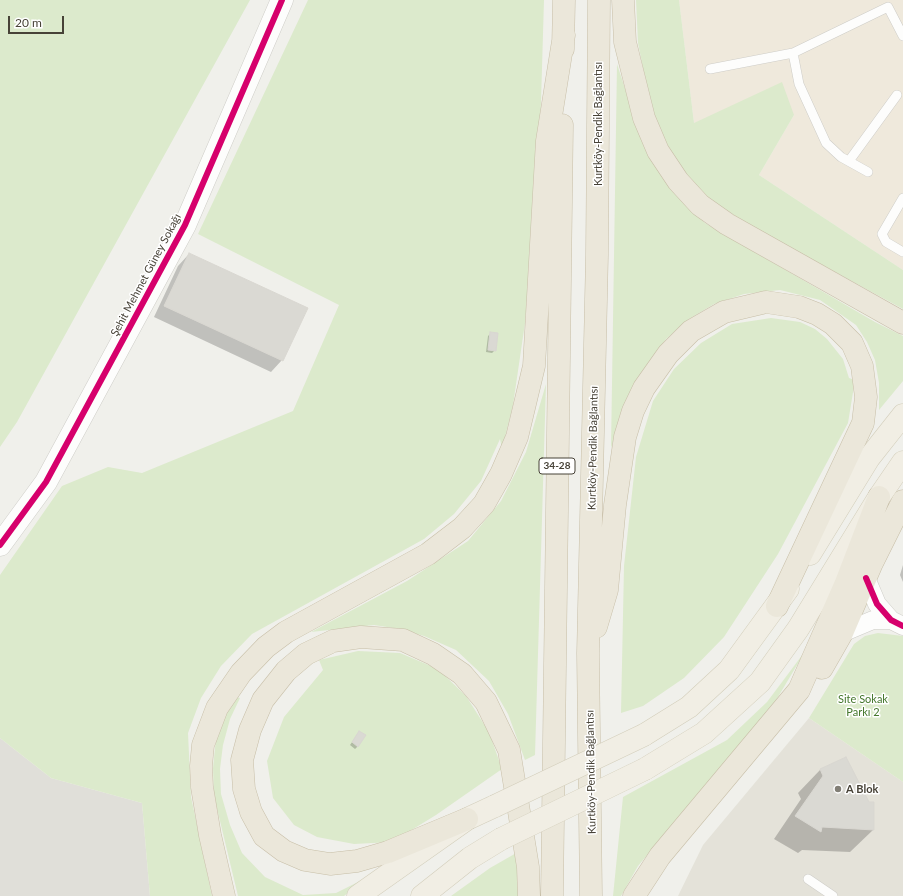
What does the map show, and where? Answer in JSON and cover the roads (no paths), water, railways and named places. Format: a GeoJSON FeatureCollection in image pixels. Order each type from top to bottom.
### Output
{"type":"FeatureCollection","features":[{"type":"Feature","properties":{"kind":"highway","name":"34-28"},"geometry":{"type":"LineString","coordinates":[[552,896],[564,0]]}},
{"type":"Feature","properties":{"kind":"highway","name":"Kurtköy-Pendik Bağlantısı"},"geometry":{"type":"LineString","coordinates":[[591,896],[592,835],[588,653],[597,256],[599,0]]}},
{"type":"Feature","properties":{"kind":"highway"},"geometry":{"type":"LineString","coordinates":[[623,0],[625,42],[644,118],[658,151],[678,181],[700,205],[727,224],[903,323]]}},
{"type":"Feature","properties":{"kind":"highway"},"geometry":{"type":"LineString","coordinates":[[224,896],[210,835],[202,787],[203,745],[217,708],[240,673],[266,647],[281,636],[428,554],[462,528],[484,504],[502,474],[517,437],[534,366],[547,142],[564,35]]}},
{"type":"Feature","properties":{"kind":"highway"},"geometry":{"type":"LineString","coordinates":[[588,653],[607,590],[615,505],[625,437],[633,411],[644,388],[668,354],[691,331],[724,312],[766,302],[799,307],[817,314],[833,324],[852,343],[862,366],[866,397],[863,423],[777,606]]}},
{"type":"Feature","properties":{"kind":"highway"},"geometry":{"type":"LineString","coordinates":[[634,896],[660,856],[799,690],[846,583],[879,497]]}},
{"type":"Feature","properties":{"kind":"highway"},"geometry":{"type":"LineString","coordinates":[[704,802],[799,708],[842,633],[866,578],[903,501]]}},
{"type":"Feature","properties":{"kind":"highway"},"geometry":{"type":"LineString","coordinates":[[467,819],[388,852],[357,861],[330,864],[305,860],[284,851],[264,836],[251,812],[244,789],[242,760],[250,730],[263,700],[286,671],[306,654],[333,641],[361,637],[403,640],[433,654],[462,674],[486,702],[509,750],[528,867],[529,896]]}},
{"type":"Feature","properties":{"kind":"main road"},"geometry":{"type":"LineString","coordinates":[[358,896],[467,819],[644,735],[689,707],[729,670],[777,606],[869,458],[903,415]]}},
{"type":"Feature","properties":{"kind":"main road"},"geometry":{"type":"LineString","coordinates":[[422,896],[470,858],[502,838],[646,769],[704,733],[760,682],[798,629],[879,497],[903,462]]}},
{"type":"Feature","properties":{"kind":"main road"},"geometry":{"type":"LineString","coordinates":[[384,896],[396,880],[467,819]]}},
{"type":"Feature","properties":{"kind":"street","name":"Şehit Mehmet Güney Sokağı"},"geometry":{"type":"LineString","coordinates":[[0,545],[46,482],[185,225],[282,0]]}},
{"type":"Feature","properties":{"kind":"street"},"geometry":{"type":"LineString","coordinates":[[866,578],[877,604],[897,623]]}},
{"type":"Feature","properties":{"kind":"street"},"geometry":{"type":"LineString","coordinates":[[842,633],[874,620],[897,623]]}},
{"type":"Feature","properties":{"kind":"lane"},"geometry":{"type":"LineString","coordinates":[[710,69],[793,53],[888,7],[903,36]]}},
{"type":"Feature","properties":{"kind":"lane"},"geometry":{"type":"LineString","coordinates":[[793,53],[799,84],[820,132],[833,150],[868,172]]}},
{"type":"Feature","properties":{"kind":"lane"},"geometry":{"type":"LineString","coordinates":[[849,161],[897,94]]}},
{"type":"Feature","properties":{"kind":"lane"},"geometry":{"type":"LineString","coordinates":[[903,198],[882,234],[886,242],[903,252]]}},
{"type":"Feature","properties":{"kind":"lane"},"geometry":{"type":"LineString","coordinates":[[808,879],[833,896]]}},
{"type":"Feature","properties":{"kind":"place","name":"A Blok"},"geometry":{"type":"Point","coordinates":[838,789]}},
{"type":"Feature","properties":{"kind":"park label","name":"Site Sokak Parkı 2"},"geometry":{"type":"Point","coordinates":[863,705]}}]}
